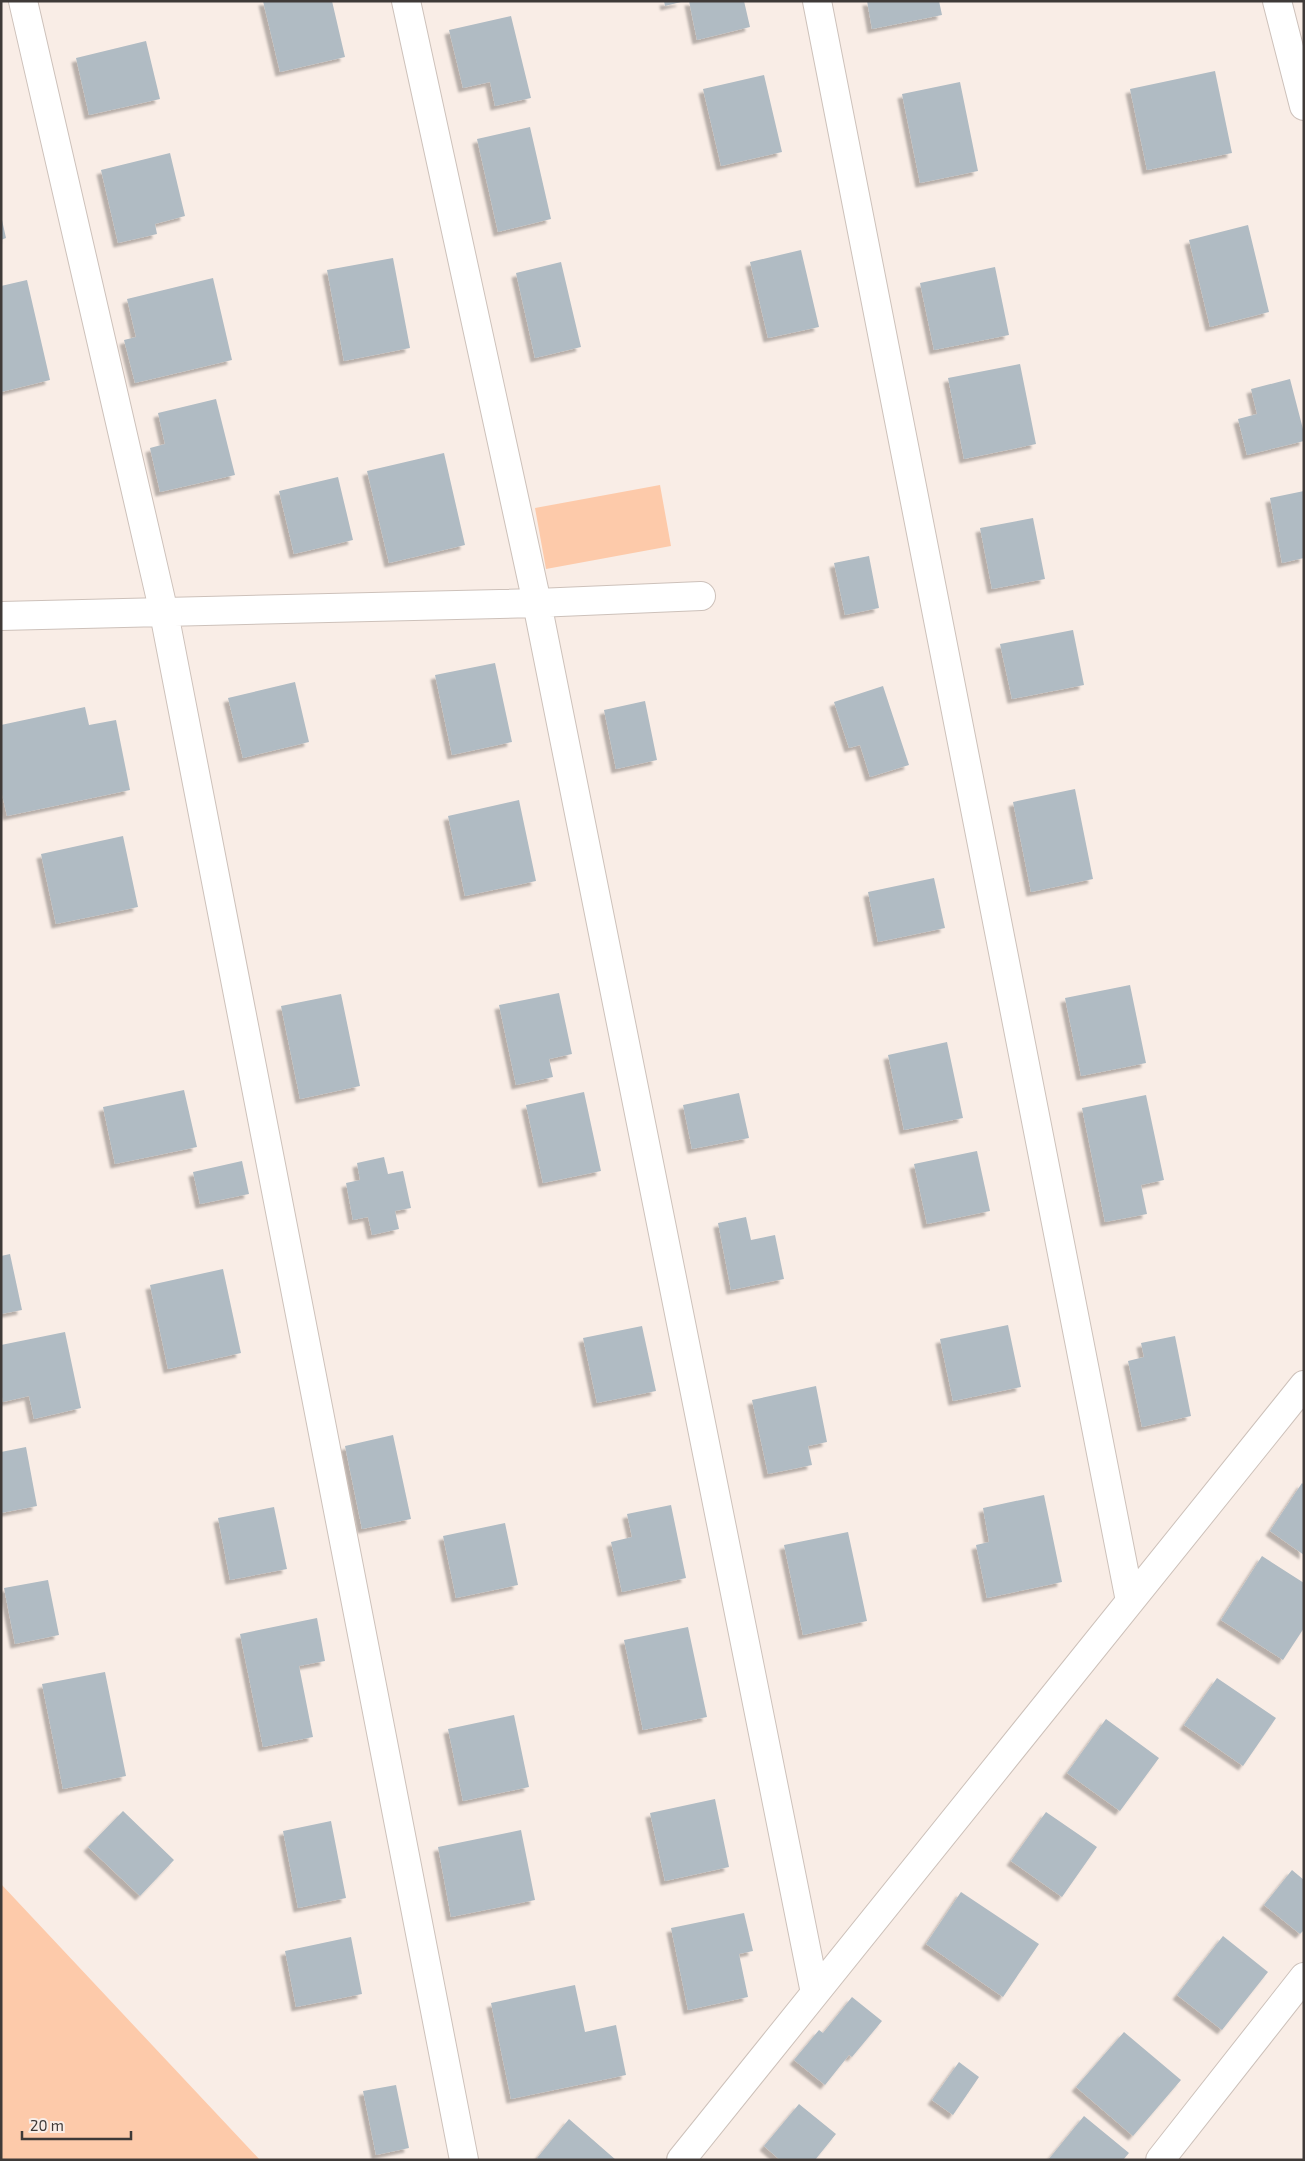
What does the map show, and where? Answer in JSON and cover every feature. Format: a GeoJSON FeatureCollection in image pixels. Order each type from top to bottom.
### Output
{"type":"FeatureCollection","features":[{"type":"Feature","properties":{"kind":"street"},"geometry":{"type":"LineString","coordinates":[[22,1],[164,614],[464,2160]]}},
{"type":"Feature","properties":{"kind":"street"},"geometry":{"type":"LineString","coordinates":[[406,1],[537,603],[815,1993]]}},
{"type":"Feature","properties":{"kind":"street"},"geometry":{"type":"LineString","coordinates":[[817,1],[1130,1601]]}},
{"type":"Feature","properties":{"kind":"street"},"geometry":{"type":"LineString","coordinates":[[1277,1],[1304,106]]}},
{"type":"Feature","properties":{"kind":"street"},"geometry":{"type":"LineString","coordinates":[[1,616],[164,614],[537,603],[701,596]]}},
{"type":"Feature","properties":{"kind":"street"},"geometry":{"type":"LineString","coordinates":[[681,2160],[1304,1385]]}},
{"type":"Feature","properties":{"kind":"street"},"geometry":{"type":"LineString","coordinates":[[1160,2160],[1304,1977]]}},
{"type":"Feature","properties":{"kind":"shaded area"},"geometry":{"type":"Polygon","coordinates":[[[660,485],[671,546],[546,569],[535,508],[660,485]]]}},
{"type":"Feature","properties":{"kind":"shaded area"},"geometry":{"type":"Polygon","coordinates":[[[1,1884],[260,2160],[1,2160],[1,1884]]]}},
{"type":"Feature","properties":{"kind":"building"},"geometry":{"type":"Polygon","coordinates":[[[263,1],[332,1],[345,57],[280,72],[263,1]]]}},
{"type":"Feature","properties":{"kind":"building"},"geometry":{"type":"Polygon","coordinates":[[[664,1],[681,1],[681,2],[665,6],[664,1]]]}},
{"type":"Feature","properties":{"kind":"building"},"geometry":{"type":"Polygon","coordinates":[[[689,1],[744,1],[750,27],[697,40],[689,1]]]}},
{"type":"Feature","properties":{"kind":"building"},"geometry":{"type":"Polygon","coordinates":[[[867,1],[939,1],[942,15],[872,29],[867,1]]]}},
{"type":"Feature","properties":{"kind":"building"},"geometry":{"type":"Polygon","coordinates":[[[511,16],[531,98],[495,106],[490,82],[463,88],[449,30],[511,16]]]}},
{"type":"Feature","properties":{"kind":"building"},"geometry":{"type":"Polygon","coordinates":[[[146,41],[160,99],[89,115],[76,58],[146,41]]]}},
{"type":"Feature","properties":{"kind":"building"},"geometry":{"type":"Polygon","coordinates":[[[1215,71],[1232,153],[1147,170],[1130,89],[1215,71]]]}},
{"type":"Feature","properties":{"kind":"building"},"geometry":{"type":"Polygon","coordinates":[[[764,75],[782,152],[721,166],[703,89],[764,75]]]}},
{"type":"Feature","properties":{"kind":"building"},"geometry":{"type":"Polygon","coordinates":[[[960,82],[978,171],[920,183],[902,94],[960,82]]]}},
{"type":"Feature","properties":{"kind":"building"},"geometry":{"type":"Polygon","coordinates":[[[530,127],[551,219],[498,232],[477,139],[530,127]]]}},
{"type":"Feature","properties":{"kind":"building"},"geometry":{"type":"Polygon","coordinates":[[[170,153],[185,216],[155,224],[157,234],[118,243],[101,170],[170,153]]]}},
{"type":"Feature","properties":{"kind":"building"},"geometry":{"type":"Polygon","coordinates":[[[1,221],[6,238],[1,240],[1,221]]]}},
{"type":"Feature","properties":{"kind":"building"},"geometry":{"type":"Polygon","coordinates":[[[1248,225],[1269,312],[1210,327],[1189,240],[1248,225]]]}},
{"type":"Feature","properties":{"kind":"building"},"geometry":{"type":"Polygon","coordinates":[[[801,250],[819,327],[768,338],[750,262],[801,250]]]}},
{"type":"Feature","properties":{"kind":"building"},"geometry":{"type":"Polygon","coordinates":[[[393,258],[410,348],[344,361],[327,270],[393,258]]]}},
{"type":"Feature","properties":{"kind":"building"},"geometry":{"type":"Polygon","coordinates":[[[561,262],[581,347],[535,358],[516,273],[561,262]]]}},
{"type":"Feature","properties":{"kind":"building"},"geometry":{"type":"Polygon","coordinates":[[[995,267],[1009,335],[934,350],[920,283],[995,267]]]}},
{"type":"Feature","properties":{"kind":"building"},"geometry":{"type":"Polygon","coordinates":[[[213,278],[232,360],[135,383],[124,340],[136,337],[127,299],[213,278]]]}},
{"type":"Feature","properties":{"kind":"building"},"geometry":{"type":"Polygon","coordinates":[[[27,280],[50,380],[1,392],[1,286],[27,280]]]}},
{"type":"Feature","properties":{"kind":"building"},"geometry":{"type":"Polygon","coordinates":[[[1020,364],[1036,444],[964,459],[948,378],[1020,364]]]}},
{"type":"Feature","properties":{"kind":"building"},"geometry":{"type":"Polygon","coordinates":[[[1290,379],[1304,433],[1304,441],[1247,455],[1238,419],[1257,414],[1251,389],[1290,379]]]}},
{"type":"Feature","properties":{"kind":"building"},"geometry":{"type":"Polygon","coordinates":[[[216,399],[235,475],[160,492],[150,448],[165,444],[158,413],[216,399]]]}},
{"type":"Feature","properties":{"kind":"building"},"geometry":{"type":"Polygon","coordinates":[[[444,453],[465,545],[389,563],[367,471],[444,453]]]}},
{"type":"Feature","properties":{"kind":"building"},"geometry":{"type":"Polygon","coordinates":[[[338,477],[353,540],[294,554],[279,491],[338,477]]]}},
{"type":"Feature","properties":{"kind":"building"},"geometry":{"type":"Polygon","coordinates":[[[1304,491],[1304,558],[1282,563],[1270,498],[1304,491]]]}},
{"type":"Feature","properties":{"kind":"building"},"geometry":{"type":"Polygon","coordinates":[[[1033,518],[1045,579],[992,589],[980,528],[1033,518]]]}},
{"type":"Feature","properties":{"kind":"building"},"geometry":{"type":"Polygon","coordinates":[[[869,556],[879,608],[845,615],[834,563],[869,556]]]}},
{"type":"Feature","properties":{"kind":"building"},"geometry":{"type":"Polygon","coordinates":[[[1073,630],[1084,685],[1012,699],[1000,644],[1073,630]]]}},
{"type":"Feature","properties":{"kind":"building"},"geometry":{"type":"Polygon","coordinates":[[[495,663],[512,742],[452,755],[435,675],[495,663]]]}},
{"type":"Feature","properties":{"kind":"building"},"geometry":{"type":"Polygon","coordinates":[[[295,682],[309,742],[243,758],[228,698],[295,682]]]}},
{"type":"Feature","properties":{"kind":"building"},"geometry":{"type":"Polygon","coordinates":[[[883,686],[909,765],[870,777],[860,745],[849,748],[834,702],[883,686]]]}},
{"type":"Feature","properties":{"kind":"building"},"geometry":{"type":"Polygon","coordinates":[[[645,701],[657,760],[616,769],[604,710],[645,701]]]}},
{"type":"Feature","properties":{"kind":"building"},"geometry":{"type":"Polygon","coordinates":[[[85,707],[89,725],[116,720],[130,790],[7,816],[1,790],[1,725],[85,707]]]}},
{"type":"Feature","properties":{"kind":"building"},"geometry":{"type":"Polygon","coordinates":[[[1075,789],[1093,879],[1031,892],[1013,802],[1075,789]]]}},
{"type":"Feature","properties":{"kind":"building"},"geometry":{"type":"Polygon","coordinates":[[[519,800],[536,881],[465,896],[448,816],[519,800]]]}},
{"type":"Feature","properties":{"kind":"building"},"geometry":{"type":"Polygon","coordinates":[[[123,836],[138,907],[56,924],[41,854],[123,836]]]}},
{"type":"Feature","properties":{"kind":"building"},"geometry":{"type":"Polygon","coordinates":[[[934,878],[945,928],[878,942],[868,892],[934,878]]]}},
{"type":"Feature","properties":{"kind":"building"},"geometry":{"type":"Polygon","coordinates":[[[1130,985],[1146,1063],[1081,1076],[1065,998],[1130,985]]]}},
{"type":"Feature","properties":{"kind":"building"},"geometry":{"type":"Polygon","coordinates":[[[559,993],[572,1054],[549,1059],[553,1077],[516,1085],[499,1005],[559,993]]]}},
{"type":"Feature","properties":{"kind":"building"},"geometry":{"type":"Polygon","coordinates":[[[341,994],[360,1086],[300,1099],[281,1006],[341,994]]]}},
{"type":"Feature","properties":{"kind":"building"},"geometry":{"type":"Polygon","coordinates":[[[947,1042],[963,1118],[904,1130],[888,1055],[947,1042]]]}},
{"type":"Feature","properties":{"kind":"building"},"geometry":{"type":"Polygon","coordinates":[[[184,1090],[197,1147],[115,1164],[103,1107],[184,1090]]]}},
{"type":"Feature","properties":{"kind":"building"},"geometry":{"type":"Polygon","coordinates":[[[584,1092],[601,1171],[543,1183],[526,1105],[584,1092]]]}},
{"type":"Feature","properties":{"kind":"building"},"geometry":{"type":"Polygon","coordinates":[[[739,1093],[749,1138],[692,1149],[683,1105],[739,1093]]]}},
{"type":"Feature","properties":{"kind":"building"},"geometry":{"type":"Polygon","coordinates":[[[1146,1095],[1164,1180],[1141,1185],[1147,1214],[1105,1222],[1082,1108],[1146,1095]]]}},
{"type":"Feature","properties":{"kind":"building"},"geometry":{"type":"Polygon","coordinates":[[[977,1151],[990,1211],[927,1224],[914,1164],[977,1151]]]}},
{"type":"Feature","properties":{"kind":"building"},"geometry":{"type":"Polygon","coordinates":[[[384,1157],[388,1174],[403,1171],[411,1208],[395,1211],[399,1229],[372,1235],[368,1217],[353,1220],[346,1183],[360,1180],[357,1163],[384,1157]]]}},
{"type":"Feature","properties":{"kind":"building"},"geometry":{"type":"Polygon","coordinates":[[[242,1161],[249,1194],[200,1204],[193,1172],[242,1161]]]}},
{"type":"Feature","properties":{"kind":"building"},"geometry":{"type":"Polygon","coordinates":[[[746,1217],[751,1240],[775,1235],[784,1279],[731,1290],[718,1223],[746,1217]]]}},
{"type":"Feature","properties":{"kind":"building"},"geometry":{"type":"Polygon","coordinates":[[[10,1254],[22,1310],[1,1314],[1,1256],[10,1254]]]}},
{"type":"Feature","properties":{"kind":"building"},"geometry":{"type":"Polygon","coordinates":[[[223,1269],[241,1353],[168,1369],[150,1285],[223,1269]]]}},
{"type":"Feature","properties":{"kind":"building"},"geometry":{"type":"Polygon","coordinates":[[[1008,1325],[1021,1387],[953,1401],[940,1339],[1008,1325]]]}},
{"type":"Feature","properties":{"kind":"building"},"geometry":{"type":"Polygon","coordinates":[[[642,1326],[656,1391],[597,1403],[583,1338],[642,1326]]]}},
{"type":"Feature","properties":{"kind":"building"},"geometry":{"type":"Polygon","coordinates":[[[65,1332],[81,1408],[34,1419],[29,1396],[3,1402],[1,1391],[1,1345],[65,1332]]]}},
{"type":"Feature","properties":{"kind":"building"},"geometry":{"type":"Polygon","coordinates":[[[1175,1336],[1191,1416],[1142,1427],[1128,1361],[1144,1357],[1141,1343],[1175,1336]]]}},
{"type":"Feature","properties":{"kind":"building"},"geometry":{"type":"Polygon","coordinates":[[[816,1386],[827,1442],[808,1446],[812,1465],[768,1474],[752,1400],[816,1386]]]}},
{"type":"Feature","properties":{"kind":"building"},"geometry":{"type":"Polygon","coordinates":[[[393,1435],[411,1519],[362,1529],[345,1446],[393,1435]]]}},
{"type":"Feature","properties":{"kind":"building"},"geometry":{"type":"Polygon","coordinates":[[[26,1447],[37,1506],[1,1513],[1,1452],[26,1447]]]}},
{"type":"Feature","properties":{"kind":"building"},"geometry":{"type":"Polygon","coordinates":[[[1302,1483],[1304,1485],[1304,1555],[1270,1531],[1302,1483]]]}},
{"type":"Feature","properties":{"kind":"building"},"geometry":{"type":"Polygon","coordinates":[[[1044,1495],[1062,1582],[987,1598],[976,1545],[989,1542],[983,1508],[1044,1495]]]}},
{"type":"Feature","properties":{"kind":"building"},"geometry":{"type":"Polygon","coordinates":[[[671,1505],[686,1578],[622,1592],[611,1542],[632,1537],[627,1514],[671,1505]]]}},
{"type":"Feature","properties":{"kind":"building"},"geometry":{"type":"Polygon","coordinates":[[[274,1507],[287,1569],[230,1580],[218,1518],[274,1507]]]}},
{"type":"Feature","properties":{"kind":"building"},"geometry":{"type":"Polygon","coordinates":[[[505,1523],[518,1585],[456,1598],[443,1536],[505,1523]]]}},
{"type":"Feature","properties":{"kind":"building"},"geometry":{"type":"Polygon","coordinates":[[[848,1532],[867,1621],[803,1635],[784,1545],[848,1532]]]}},
{"type":"Feature","properties":{"kind":"building"},"geometry":{"type":"Polygon","coordinates":[[[1262,1556],[1304,1583],[1304,1628],[1283,1660],[1221,1620],[1262,1556]]]}},
{"type":"Feature","properties":{"kind":"building"},"geometry":{"type":"Polygon","coordinates":[[[48,1580],[59,1635],[15,1644],[4,1588],[48,1580]]]}},
{"type":"Feature","properties":{"kind":"building"},"geometry":{"type":"Polygon","coordinates":[[[317,1618],[325,1661],[299,1666],[313,1737],[263,1747],[240,1634],[317,1618]]]}},
{"type":"Feature","properties":{"kind":"building"},"geometry":{"type":"Polygon","coordinates":[[[688,1627],[707,1717],[643,1730],[624,1640],[688,1627]]]}},
{"type":"Feature","properties":{"kind":"building"},"geometry":{"type":"Polygon","coordinates":[[[105,1672],[126,1776],[63,1789],[42,1684],[105,1672]]]}},
{"type":"Feature","properties":{"kind":"building"},"geometry":{"type":"Polygon","coordinates":[[[1217,1678],[1276,1718],[1243,1766],[1184,1725],[1217,1678]]]}},
{"type":"Feature","properties":{"kind":"building"},"geometry":{"type":"Polygon","coordinates":[[[514,1715],[529,1787],[463,1801],[448,1729],[514,1715]]]}},
{"type":"Feature","properties":{"kind":"building"},"geometry":{"type":"Polygon","coordinates":[[[1106,1719],[1159,1758],[1120,1811],[1067,1773],[1106,1719]]]}},
{"type":"Feature","properties":{"kind":"building"},"geometry":{"type":"Polygon","coordinates":[[[715,1799],[729,1867],[665,1881],[650,1813],[715,1799]]]}},
{"type":"Feature","properties":{"kind":"building"},"geometry":{"type":"Polygon","coordinates":[[[123,1811],[174,1860],[140,1896],[88,1847],[123,1811]]]}},
{"type":"Feature","properties":{"kind":"building"},"geometry":{"type":"Polygon","coordinates":[[[1046,1812],[1097,1847],[1062,1897],[1011,1861],[1046,1812]]]}},
{"type":"Feature","properties":{"kind":"building"},"geometry":{"type":"Polygon","coordinates":[[[331,1821],[346,1898],[298,1908],[283,1831],[331,1821]]]}},
{"type":"Feature","properties":{"kind":"building"},"geometry":{"type":"Polygon","coordinates":[[[521,1830],[535,1900],[451,1917],[438,1847],[521,1830]]]}},
{"type":"Feature","properties":{"kind":"building"},"geometry":{"type":"Polygon","coordinates":[[[1292,1870],[1304,1880],[1304,1930],[1300,1934],[1264,1905],[1292,1870]]]}},
{"type":"Feature","properties":{"kind":"building"},"geometry":{"type":"Polygon","coordinates":[[[961,1892],[1039,1944],[1003,1997],[926,1944],[961,1892]]]}},
{"type":"Feature","properties":{"kind":"building"},"geometry":{"type":"Polygon","coordinates":[[[744,1913],[753,1951],[739,1954],[748,1997],[688,2010],[671,1928],[744,1913]]]}},
{"type":"Feature","properties":{"kind":"building"},"geometry":{"type":"Polygon","coordinates":[[[1223,1936],[1268,1972],[1222,2030],[1177,1995],[1223,1936]]]}},
{"type":"Feature","properties":{"kind":"building"},"geometry":{"type":"Polygon","coordinates":[[[351,1937],[362,1994],[296,2007],[285,1951],[351,1937]]]}},
{"type":"Feature","properties":{"kind":"building"},"geometry":{"type":"Polygon","coordinates":[[[575,1985],[585,2032],[616,2025],[626,2075],[511,2099],[491,2003],[575,1985]]]}},
{"type":"Feature","properties":{"kind":"building"},"geometry":{"type":"Polygon","coordinates":[[[852,1997],[882,2021],[852,2057],[849,2055],[825,2085],[794,2060],[819,2030],[823,2033],[852,1997]]]}},
{"type":"Feature","properties":{"kind":"building"},"geometry":{"type":"Polygon","coordinates":[[[1124,2032],[1181,2080],[1133,2136],[1076,2087],[1124,2032]]]}},
{"type":"Feature","properties":{"kind":"building"},"geometry":{"type":"Polygon","coordinates":[[[959,2062],[979,2077],[953,2115],[932,2100],[959,2062]]]}},
{"type":"Feature","properties":{"kind":"building"},"geometry":{"type":"Polygon","coordinates":[[[396,2085],[409,2148],[376,2155],[363,2091],[396,2085]]]}},
{"type":"Feature","properties":{"kind":"building"},"geometry":{"type":"Polygon","coordinates":[[[799,2104],[836,2134],[815,2160],[780,2160],[764,2146],[799,2104]]]}},
{"type":"Feature","properties":{"kind":"building"},"geometry":{"type":"Polygon","coordinates":[[[1084,2116],[1129,2153],[1123,2160],[1048,2160],[1084,2116]]]}},
{"type":"Feature","properties":{"kind":"building"},"geometry":{"type":"Polygon","coordinates":[[[569,2119],[616,2160],[540,2160],[537,2158],[569,2119]]]}}]}
